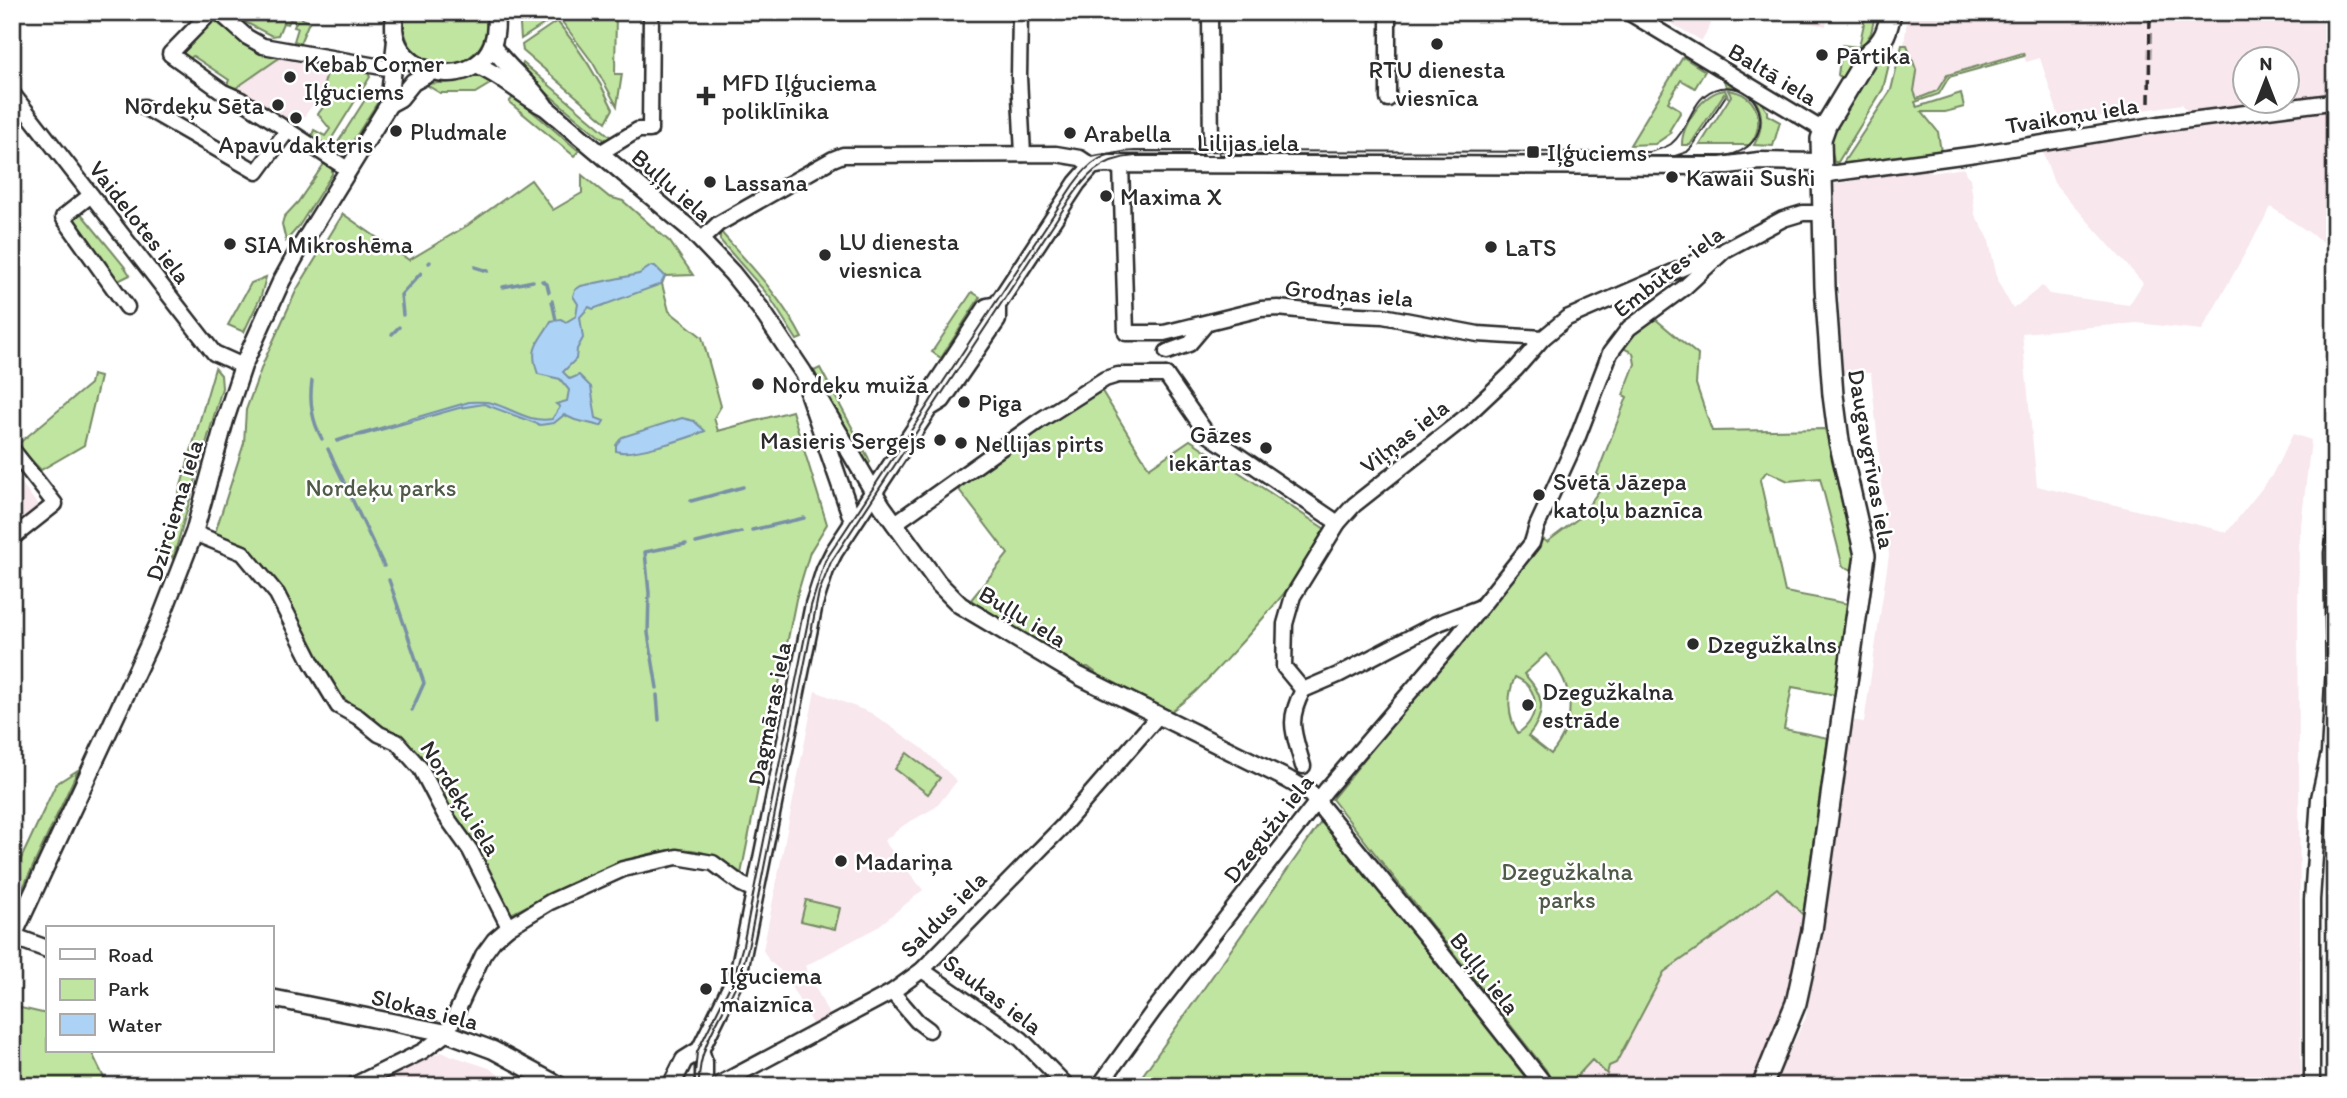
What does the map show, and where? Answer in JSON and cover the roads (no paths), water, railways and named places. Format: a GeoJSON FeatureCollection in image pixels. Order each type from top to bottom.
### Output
{"type":"FeatureCollection","features":[{"type":"Feature","properties":{"kind":"main road","name":"Daugavgrīvas iela"},"geometry":{"type":"LineString","coordinates":[[1762,1086],[1796,1003],[1804,972],[1865,555],[1836,424],[1825,287],[1821,168],[1823,130],[1870,52],[1878,12]]}},
{"type":"Feature","properties":{"kind":"main road","name":"Daugavgrīvas iela"},"geometry":{"type":"LineString","coordinates":[[1870,52],[1880,45],[1886,34],[1891,12]]}},
{"type":"Feature","properties":{"kind":"street"},"geometry":{"type":"LineString","coordinates":[[211,12],[170,54],[223,93],[241,100],[349,170]]}},
{"type":"Feature","properties":{"kind":"street"},"geometry":{"type":"LineString","coordinates":[[219,12],[247,37],[263,46],[393,69]]}},
{"type":"Feature","properties":{"kind":"street","name":"Dzirciema iela"},"geometry":{"type":"LineString","coordinates":[[12,937],[159,623],[194,533],[243,366],[281,282],[389,104],[396,40],[396,12]]}},
{"type":"Feature","properties":{"kind":"street"},"geometry":{"type":"LineString","coordinates":[[396,40],[405,54],[431,72],[444,75],[461,72],[476,65],[492,46],[497,26],[495,12]]}},
{"type":"Feature","properties":{"kind":"street"},"geometry":{"type":"LineString","coordinates":[[600,153],[638,130],[650,130],[650,12]]}},
{"type":"Feature","properties":{"kind":"street"},"geometry":{"type":"LineString","coordinates":[[1020,12],[1019,77],[1023,154]]}},
{"type":"Feature","properties":{"kind":"street"},"geometry":{"type":"LineString","coordinates":[[1210,12],[1211,164]]}},
{"type":"Feature","properties":{"kind":"street"},"geometry":{"type":"LineString","coordinates":[[1388,12],[1388,99]]}},
{"type":"Feature","properties":{"kind":"street","name":"Baltā iela"},"geometry":{"type":"LineString","coordinates":[[1628,12],[1823,130]]}},
{"type":"Feature","properties":{"kind":"street","name":"Buļļu iela"},"geometry":{"type":"LineString","coordinates":[[492,46],[500,58],[531,87],[545,107]]}},
{"type":"Feature","properties":{"kind":"street","name":"Buļļu iela"},"geometry":{"type":"LineString","coordinates":[[476,65],[488,69],[526,98],[545,107],[701,240],[760,308],[803,372],[873,492],[938,583],[968,611],[1079,676],[1309,792],[1545,1086]]}},
{"type":"Feature","properties":{"kind":"street","name":"Dzirciema iela"},"geometry":{"type":"LineString","coordinates":[[389,104],[400,98],[413,82],[431,72]]}},
{"type":"Feature","properties":{"kind":"street","name":"Vaidelotes iela"},"geometry":{"type":"LineString","coordinates":[[12,93],[214,353],[243,366]]}},
{"type":"Feature","properties":{"kind":"street","name":"Tvaikoņu iela"},"geometry":{"type":"LineString","coordinates":[[1821,168],[1969,155],[2159,124],[2331,102]]}},
{"type":"Feature","properties":{"kind":"street"},"geometry":{"type":"LineString","coordinates":[[144,107],[257,172],[288,131]]}},
{"type":"Feature","properties":{"kind":"street","name":"Lilijas iela"},"geometry":{"type":"LineString","coordinates":[[701,240],[718,224],[843,155],[1070,155],[1093,166],[1721,166],[1759,161],[1821,168]]}},
{"type":"Feature","properties":{"kind":"street"},"geometry":{"type":"LineString","coordinates":[[1121,164],[1126,333],[1164,333],[1206,324]]}},
{"type":"Feature","properties":{"kind":"street","name":"Dagmāras iela"},"geometry":{"type":"LineString","coordinates":[[671,1086],[684,1060],[700,1050],[738,971],[818,589],[834,552],[929,408],[943,400],[997,320],[997,305],[1060,209],[1093,166]]}},
{"type":"Feature","properties":{"kind":"street"},"geometry":{"type":"LineString","coordinates":[[91,195],[63,217],[127,307]]}},
{"type":"Feature","properties":{"kind":"street","name":"Embūtes iela"},"geometry":{"type":"LineString","coordinates":[[1483,606],[1532,543],[1534,533],[1577,439],[1610,353],[1629,328],[1685,287],[1725,250],[1783,219],[1803,213],[1822,213]]}},
{"type":"Feature","properties":{"kind":"street","name":"Viļņas iela"},"geometry":{"type":"LineString","coordinates":[[1303,690],[1284,667],[1285,624],[1293,596],[1338,523],[1364,496],[1463,419],[1516,369],[1543,338],[1567,318],[1594,304],[1725,250]]}},
{"type":"Feature","properties":{"kind":"street","name":"Grodņas iela"},"geometry":{"type":"LineString","coordinates":[[1167,352],[1189,344],[1206,324],[1261,309],[1278,308],[1383,316],[1478,334],[1543,338]]}},
{"type":"Feature","properties":{"kind":"street"},"geometry":{"type":"LineString","coordinates":[[1164,333],[1166,375],[1207,434],[1338,523]]}},
{"type":"Feature","properties":{"kind":"street"},"geometry":{"type":"LineString","coordinates":[[803,372],[813,410],[853,521]]}},
{"type":"Feature","properties":{"kind":"street"},"geometry":{"type":"LineString","coordinates":[[894,524],[1039,421],[1105,379],[1118,375],[1166,375]]}},
{"type":"Feature","properties":{"kind":"street"},"geometry":{"type":"LineString","coordinates":[[12,450],[55,504],[12,538]]}},
{"type":"Feature","properties":{"kind":"street","name":"Nordeķu iela"},"geometry":{"type":"LineString","coordinates":[[194,533],[243,553],[277,594],[312,663],[338,706],[358,717],[379,734],[397,742],[421,769],[445,815],[470,850],[509,927]]}},
{"type":"Feature","properties":{"kind":"street"},"geometry":{"type":"LineString","coordinates":[[2312,1086],[2312,900],[2319,797],[2329,753],[2333,678],[2332,553],[2335,534]]}},
{"type":"Feature","properties":{"kind":"street"},"geometry":{"type":"LineString","coordinates":[[1303,766],[1292,717],[1303,690],[1338,675],[1436,624],[1483,606]]}},
{"type":"Feature","properties":{"kind":"street","name":"Dzegužu iela"},"geometry":{"type":"LineString","coordinates":[[1100,1086],[1154,1010],[1318,802],[1483,606]]}},
{"type":"Feature","properties":{"kind":"street","name":"Saldus iela"},"geometry":{"type":"LineString","coordinates":[[716,1086],[892,992],[922,970],[1061,828],[1157,716]]}},
{"type":"Feature","properties":{"kind":"street"},"geometry":{"type":"LineString","coordinates":[[352,1086],[423,1051],[447,1033],[483,955],[494,940],[509,927],[550,902],[587,884],[623,869],[665,858],[690,858],[713,863],[741,884],[756,891]]}},
{"type":"Feature","properties":{"kind":"street"},"geometry":{"type":"LineString","coordinates":[[12,937],[46,949]]}},
{"type":"Feature","properties":{"kind":"street","name":"Saukas iela"},"geometry":{"type":"LineString","coordinates":[[922,970],[1021,1039],[1067,1086]]}},
{"type":"Feature","properties":{"kind":"street"},"geometry":{"type":"LineString","coordinates":[[892,992],[917,1021],[929,1030]]}},
{"type":"Feature","properties":{"kind":"street","name":"Slokas iela"},"geometry":{"type":"LineString","coordinates":[[273,998],[447,1033],[493,1049],[560,1086]]}},
{"type":"Feature","properties":{"kind":"street"},"geometry":{"type":"LineString","coordinates":[[700,1050],[704,1062],[704,1086]]}},
{"type":"Feature","properties":{"kind":"water"},"geometry":{"type":"Polygon","coordinates":[[[655,266],[665,276],[661,284],[593,309],[589,307],[580,317],[583,338],[577,349],[576,359],[563,372],[570,379],[579,375],[591,387],[596,418],[604,421],[601,426],[564,415],[554,423],[540,425],[484,404],[346,438],[469,402],[489,402],[528,417],[552,419],[560,407],[556,404],[567,401],[569,390],[560,379],[538,374],[534,357],[536,345],[551,321],[561,319],[566,322],[576,316],[578,304],[573,296],[575,290],[581,286],[639,274],[655,266]]]}},
{"type":"Feature","properties":{"kind":"water"},"geometry":{"type":"Polygon","coordinates":[[[682,418],[694,421],[705,431],[646,449],[616,451],[616,445],[622,437],[682,418]]]}},
{"type":"Feature","properties":{"kind":"waterway"},"geometry":{"type":"LineString","coordinates":[[475,267],[488,271]]}},
{"type":"Feature","properties":{"kind":"waterway"},"geometry":{"type":"LineString","coordinates":[[403,315],[401,295],[421,273]]}},
{"type":"Feature","properties":{"kind":"waterway"},"geometry":{"type":"LineString","coordinates":[[503,287],[533,281]]}},
{"type":"Feature","properties":{"kind":"waterway"},"geometry":{"type":"LineString","coordinates":[[542,281],[547,284],[549,292]]}},
{"type":"Feature","properties":{"kind":"waterway"},"geometry":{"type":"LineString","coordinates":[[552,301],[556,320]]}},
{"type":"Feature","properties":{"kind":"waterway"},"geometry":{"type":"LineString","coordinates":[[392,334],[399,327]]}},
{"type":"Feature","properties":{"kind":"waterway"},"geometry":{"type":"LineString","coordinates":[[312,381],[312,411],[322,439]]}},
{"type":"Feature","properties":{"kind":"waterway"},"geometry":{"type":"LineString","coordinates":[[337,441],[349,437]]}},
{"type":"Feature","properties":{"kind":"waterway"},"geometry":{"type":"LineString","coordinates":[[328,449],[384,566]]}},
{"type":"Feature","properties":{"kind":"waterway"},"geometry":{"type":"LineString","coordinates":[[691,501],[743,487]]}},
{"type":"Feature","properties":{"kind":"waterway"},"geometry":{"type":"LineString","coordinates":[[752,530],[804,518]]}},
{"type":"Feature","properties":{"kind":"waterway"},"geometry":{"type":"LineString","coordinates":[[696,543],[741,532]]}},
{"type":"Feature","properties":{"kind":"waterway"},"geometry":{"type":"LineString","coordinates":[[657,688],[648,633],[649,593],[645,552],[686,544]]}},
{"type":"Feature","properties":{"kind":"waterway"},"geometry":{"type":"LineString","coordinates":[[389,580],[424,683],[412,710]]}},
{"type":"Feature","properties":{"kind":"waterway"},"geometry":{"type":"LineString","coordinates":[[657,695],[659,720]]}},
{"type":"Feature","properties":{"kind":"tram line"},"geometry":{"type":"LineString","coordinates":[[694,1086],[697,1052],[733,980],[743,945],[811,606],[825,561],[1086,169],[1099,159],[1115,153],[1135,151],[1650,152],[1664,148],[1678,137],[1697,104],[1710,91],[1720,88],[1736,89],[1748,94],[1756,104],[1760,116],[1759,129],[1753,141],[1742,150],[1725,156],[1135,156],[1110,162],[1092,173],[1062,211],[831,562],[819,592],[748,948],[738,980],[702,1057],[699,1086]]}},
{"type":"Feature","properties":{"kind":"tram line"},"geometry":{"type":"LineString","coordinates":[[1675,156],[1692,147],[1725,97]]}},
{"type":"Feature","properties":{"kind":"railway"},"geometry":{"type":"LineString","coordinates":[[2149,103],[2150,12]]}},
{"type":"Feature","properties":{"kind":"place","name":"RTU dienesta viesnīca"},"geometry":{"type":"Point","coordinates":[1437,44]}},
{"type":"Feature","properties":{"kind":"place","name":"Pārtika"},"geometry":{"type":"Point","coordinates":[1822,55]}},
{"type":"Feature","properties":{"kind":"place","name":"Kebab Corner Iļģuciems"},"geometry":{"type":"Point","coordinates":[290,77]}},
{"type":"Feature","properties":{"kind":"place","name":"MFD Iļģuciema poliklīnika"},"geometry":{"type":"Point","coordinates":[706,96]}},
{"type":"Feature","properties":{"kind":"place","name":"Nordeķu Sēta"},"geometry":{"type":"Point","coordinates":[278,105]}},
{"type":"Feature","properties":{"kind":"place","name":"Apavu dakteris"},"geometry":{"type":"Point","coordinates":[296,118]}},
{"type":"Feature","properties":{"kind":"place","name":"Pludmale"},"geometry":{"type":"Point","coordinates":[396,131]}},
{"type":"Feature","properties":{"kind":"place","name":"Arabella"},"geometry":{"type":"Point","coordinates":[1070,133]}},
{"type":"Feature","properties":{"kind":"place","name":"Iļģuciems"},"geometry":{"type":"Point","coordinates":[1533,152]}},
{"type":"Feature","properties":{"kind":"place","name":"Kawaii Sushi"},"geometry":{"type":"Point","coordinates":[1672,177]}},
{"type":"Feature","properties":{"kind":"place","name":"Lassana"},"geometry":{"type":"Point","coordinates":[710,182]}},
{"type":"Feature","properties":{"kind":"place","name":"Maxima X"},"geometry":{"type":"Point","coordinates":[1106,196]}},
{"type":"Feature","properties":{"kind":"place","name":"SIA Mikroshēma"},"geometry":{"type":"Point","coordinates":[230,244]}},
{"type":"Feature","properties":{"kind":"place","name":"LaTS"},"geometry":{"type":"Point","coordinates":[1491,247]}},
{"type":"Feature","properties":{"kind":"place","name":"LU dienesta viesnica"},"geometry":{"type":"Point","coordinates":[825,255]}},
{"type":"Feature","properties":{"kind":"place","name":"Nordeķu muiža"},"geometry":{"type":"Point","coordinates":[758,384]}},
{"type":"Feature","properties":{"kind":"place","name":"Piga"},"geometry":{"type":"Point","coordinates":[964,402]}},
{"type":"Feature","properties":{"kind":"place","name":"Masieris Sergejs"},"geometry":{"type":"Point","coordinates":[940,440]}},
{"type":"Feature","properties":{"kind":"place","name":"Nellijas pirts"},"geometry":{"type":"Point","coordinates":[961,443]}},
{"type":"Feature","properties":{"kind":"place","name":"Gāzes iekārtas"},"geometry":{"type":"Point","coordinates":[1266,448]}},
{"type":"Feature","properties":{"kind":"place","name":"Svētā Jāzepa katoļu baznīca"},"geometry":{"type":"Point","coordinates":[1539,495]}},
{"type":"Feature","properties":{"kind":"place","name":"Dzegužkalns"},"geometry":{"type":"Point","coordinates":[1693,644]}},
{"type":"Feature","properties":{"kind":"place","name":"Dzegužkalna estrāde"},"geometry":{"type":"Point","coordinates":[1528,705]}},
{"type":"Feature","properties":{"kind":"place","name":"Madariņa"},"geometry":{"type":"Point","coordinates":[841,861]}},
{"type":"Feature","properties":{"kind":"place","name":"Iļģuciema maiznīca"},"geometry":{"type":"Point","coordinates":[706,989]}},
{"type":"Feature","properties":{"kind":"park label","name":"Nordeķu parks"},"geometry":{"type":"Point","coordinates":[381,487]}},
{"type":"Feature","properties":{"kind":"park label","name":"Dzegužkalna parks"},"geometry":{"type":"Point","coordinates":[1567,885]}}]}
